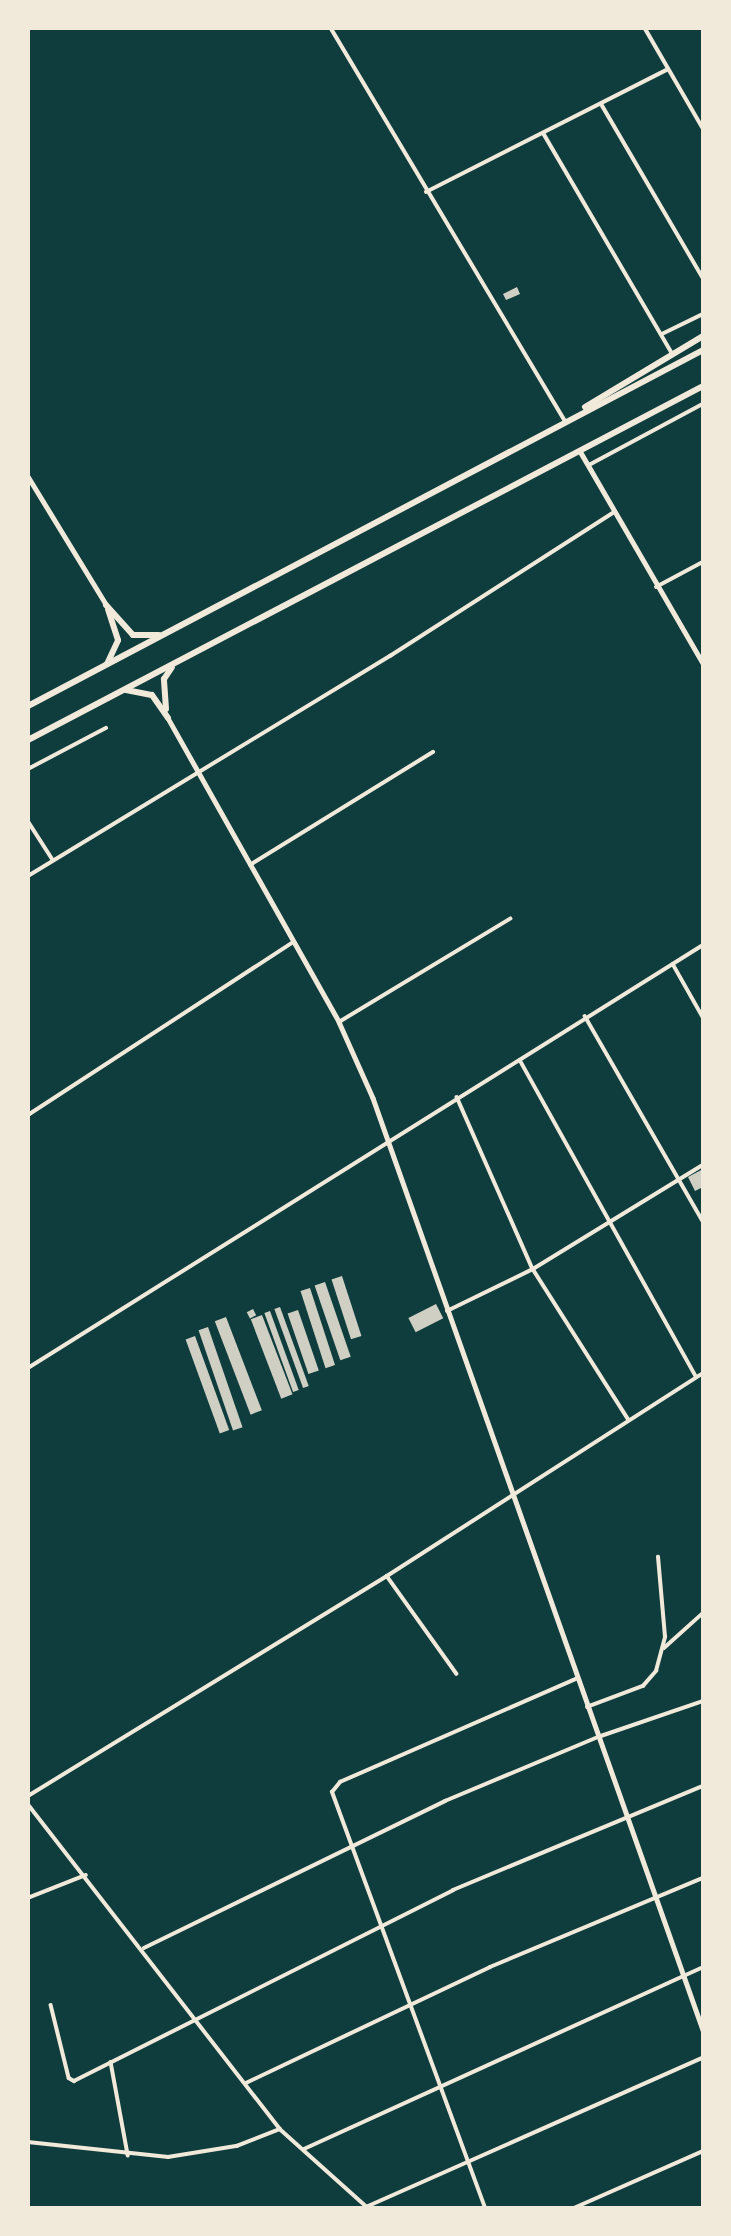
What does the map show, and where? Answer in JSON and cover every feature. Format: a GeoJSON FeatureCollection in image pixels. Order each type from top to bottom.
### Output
{"type":"FeatureCollection","features":[{"type":"Feature","properties":{"kind":"highway"},"geometry":{"type":"LineString","coordinates":[[574,416],[609,388],[703,336]]}},
{"type":"Feature","properties":{"kind":"highway"},"geometry":{"type":"LineString","coordinates":[[28,706],[703,350]]}},
{"type":"Feature","properties":{"kind":"highway"},"geometry":{"type":"LineString","coordinates":[[28,740],[703,386]]}},
{"type":"Feature","properties":{"kind":"highway"},"geometry":{"type":"LineString","coordinates":[[106,605],[133,635],[164,635]]}},
{"type":"Feature","properties":{"kind":"highway"},"geometry":{"type":"LineString","coordinates":[[106,605],[118,636],[107,664]]}},
{"type":"Feature","properties":{"kind":"highway"},"geometry":{"type":"LineString","coordinates":[[168,718],[162,692],[173,665]]}},
{"type":"Feature","properties":{"kind":"highway"},"geometry":{"type":"LineString","coordinates":[[124,690],[152,695],[168,718]]}},
{"type":"Feature","properties":{"kind":"main road"},"geometry":{"type":"LineString","coordinates":[[28,477],[106,605]]}},
{"type":"Feature","properties":{"kind":"street"},"geometry":{"type":"LineString","coordinates":[[331,28],[426,192],[565,421]]}},
{"type":"Feature","properties":{"kind":"street"},"geometry":{"type":"LineString","coordinates":[[645,28],[703,128]]}},
{"type":"Feature","properties":{"kind":"street"},"geometry":{"type":"LineString","coordinates":[[426,192],[602,105],[668,69]]}},
{"type":"Feature","properties":{"kind":"street"},"geometry":{"type":"LineString","coordinates":[[602,105],[703,278]]}},
{"type":"Feature","properties":{"kind":"street"},"geometry":{"type":"LineString","coordinates":[[544,134],[672,353]]}},
{"type":"Feature","properties":{"kind":"street"},"geometry":{"type":"LineString","coordinates":[[662,334],[703,314]]}},
{"type":"Feature","properties":{"kind":"street"},"geometry":{"type":"LineString","coordinates":[[589,465],[703,404]]}},
{"type":"Feature","properties":{"kind":"street"},"geometry":{"type":"LineString","coordinates":[[580,451],[656,587],[703,663]]}},
{"type":"Feature","properties":{"kind":"street"},"geometry":{"type":"LineString","coordinates":[[28,876],[198,769],[390,656],[614,512]]}},
{"type":"Feature","properties":{"kind":"street"},"geometry":{"type":"LineString","coordinates":[[656,587],[703,562]]}},
{"type":"Feature","properties":{"kind":"street"},"geometry":{"type":"LineString","coordinates":[[168,718],[339,1022],[388,1140],[514,1492],[576,1679],[703,2030]]}},
{"type":"Feature","properties":{"kind":"street"},"geometry":{"type":"LineString","coordinates":[[28,769],[106,728]]}},
{"type":"Feature","properties":{"kind":"street"},"geometry":{"type":"LineString","coordinates":[[249,865],[433,752]]}},
{"type":"Feature","properties":{"kind":"street"},"geometry":{"type":"LineString","coordinates":[[28,821],[53,860]]}},
{"type":"Feature","properties":{"kind":"street"},"geometry":{"type":"LineString","coordinates":[[339,1022],[510,919]]}},
{"type":"Feature","properties":{"kind":"street"},"geometry":{"type":"LineString","coordinates":[[28,1115],[293,942]]}},
{"type":"Feature","properties":{"kind":"street"},"geometry":{"type":"LineString","coordinates":[[28,1368],[388,1140],[520,1060],[585,1016],[703,945]]}},
{"type":"Feature","properties":{"kind":"street"},"geometry":{"type":"LineString","coordinates":[[673,964],[703,1017]]}},
{"type":"Feature","properties":{"kind":"street"},"geometry":{"type":"LineString","coordinates":[[697,1006],[703,1003]]}},
{"type":"Feature","properties":{"kind":"street"},"geometry":{"type":"LineString","coordinates":[[585,1016],[703,1221]]}},
{"type":"Feature","properties":{"kind":"street"},"geometry":{"type":"LineString","coordinates":[[520,1060],[607,1223],[697,1376]]}},
{"type":"Feature","properties":{"kind":"street"},"geometry":{"type":"LineString","coordinates":[[457,1097],[533,1269],[629,1420]]}},
{"type":"Feature","properties":{"kind":"street"},"geometry":{"type":"LineString","coordinates":[[447,1311],[533,1269],[703,1165]]}},
{"type":"Feature","properties":{"kind":"street"},"geometry":{"type":"LineString","coordinates":[[28,1796],[387,1576],[703,1373]]}},
{"type":"Feature","properties":{"kind":"street"},"geometry":{"type":"LineString","coordinates":[[587,1707],[643,1686],[656,1671],[662,1649],[658,1557]]}},
{"type":"Feature","properties":{"kind":"street"},"geometry":{"type":"LineString","coordinates":[[387,1576],[457,1674]]}},
{"type":"Feature","properties":{"kind":"street"},"geometry":{"type":"LineString","coordinates":[[662,1649],[703,1613]]}},
{"type":"Feature","properties":{"kind":"street"},"geometry":{"type":"LineString","coordinates":[[485,2208],[380,1927],[333,1797],[333,1788],[340,1782],[576,1679]]}},
{"type":"Feature","properties":{"kind":"street"},"geometry":{"type":"LineString","coordinates":[[144,1948],[351,1846],[598,1737],[703,1701]]}},
{"type":"Feature","properties":{"kind":"street"},"geometry":{"type":"LineString","coordinates":[[51,2005],[70,2080],[197,2020],[453,1890],[703,1786]]}},
{"type":"Feature","properties":{"kind":"street"},"geometry":{"type":"LineString","coordinates":[[28,1804],[144,1948],[280,2130],[367,2207],[470,2164],[703,2057]]}},
{"type":"Feature","properties":{"kind":"street"},"geometry":{"type":"LineString","coordinates":[[28,1898],[86,1875]]}},
{"type":"Feature","properties":{"kind":"street"},"geometry":{"type":"LineString","coordinates":[[246,2083],[410,2004],[655,1896],[703,1878]]}},
{"type":"Feature","properties":{"kind":"street"},"geometry":{"type":"LineString","coordinates":[[304,2150],[703,1967]]}},
{"type":"Feature","properties":{"kind":"street"},"geometry":{"type":"LineString","coordinates":[[111,2062],[128,2155]]}},
{"type":"Feature","properties":{"kind":"street"},"geometry":{"type":"LineString","coordinates":[[28,2142],[128,2155],[198,2154],[252,2142],[280,2130]]}},
{"type":"Feature","properties":{"kind":"street"},"geometry":{"type":"LineString","coordinates":[[574,2208],[703,2151]]}},
{"type":"Feature","properties":{"kind":"building"},"geometry":{"type":"Polygon","coordinates":[[[517,287],[520,294],[506,300],[503,294],[517,287]]]}},
{"type":"Feature","properties":{"kind":"building"},"geometry":{"type":"Polygon","coordinates":[[[703,1169],[703,1187],[695,1191],[688,1177],[703,1169]]]}},
{"type":"Feature","properties":{"kind":"building"},"geometry":{"type":"Polygon","coordinates":[[[342,1276],[361,1336],[351,1339],[332,1279],[342,1276]]]}},
{"type":"Feature","properties":{"kind":"building"},"geometry":{"type":"Polygon","coordinates":[[[325,1282],[351,1357],[340,1360],[315,1286],[325,1282]]]}},
{"type":"Feature","properties":{"kind":"building"},"geometry":{"type":"Polygon","coordinates":[[[310,1288],[335,1365],[326,1368],[300,1291],[310,1288]]]}},
{"type":"Feature","properties":{"kind":"building"},"geometry":{"type":"Polygon","coordinates":[[[436,1304],[443,1318],[416,1332],[408,1318],[436,1304]]]}},
{"type":"Feature","properties":{"kind":"building"},"geometry":{"type":"Polygon","coordinates":[[[280,1307],[309,1386],[303,1388],[274,1309],[280,1307]]]}},
{"type":"Feature","properties":{"kind":"building"},"geometry":{"type":"Polygon","coordinates":[[[253,1309],[256,1315],[250,1318],[247,1312],[253,1309]]]}},
{"type":"Feature","properties":{"kind":"building"},"geometry":{"type":"Polygon","coordinates":[[[298,1310],[319,1371],[308,1374],[288,1314],[298,1310]]]}},
{"type":"Feature","properties":{"kind":"building"},"geometry":{"type":"Polygon","coordinates":[[[270,1311],[299,1390],[293,1392],[264,1313],[270,1311]]]}},
{"type":"Feature","properties":{"kind":"building"},"geometry":{"type":"Polygon","coordinates":[[[262,1315],[292,1394],[281,1399],[251,1319],[262,1315]]]}},
{"type":"Feature","properties":{"kind":"building"},"geometry":{"type":"Polygon","coordinates":[[[226,1317],[262,1410],[251,1415],[215,1321],[226,1317]]]}},
{"type":"Feature","properties":{"kind":"building"},"geometry":{"type":"Polygon","coordinates":[[[208,1327],[243,1427],[233,1430],[199,1330],[208,1327]]]}},
{"type":"Feature","properties":{"kind":"building"},"geometry":{"type":"Polygon","coordinates":[[[195,1336],[229,1430],[220,1433],[186,1339],[195,1336]]]}}]}
